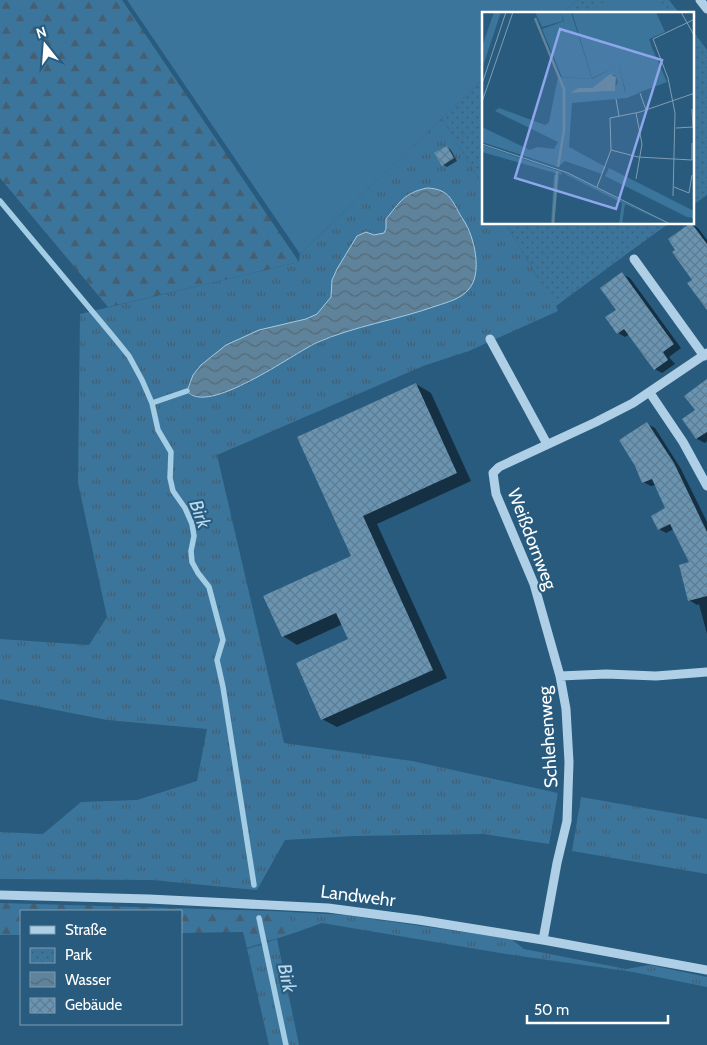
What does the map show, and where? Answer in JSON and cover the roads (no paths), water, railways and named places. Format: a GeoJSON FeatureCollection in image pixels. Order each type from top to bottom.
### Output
{"type":"FeatureCollection","features":[{"type":"Feature","properties":{"kind":"street"},"geometry":{"type":"LineString","coordinates":[[700,0],[707,9]]}},
{"type":"Feature","properties":{"kind":"street","name":"Weißdornweg"},"geometry":{"type":"LineString","coordinates":[[560,676],[534,584],[496,494],[492,479],[493,473],[499,467],[602,419],[650,392],[705,355],[634,259]]}},
{"type":"Feature","properties":{"kind":"street"},"geometry":{"type":"LineString","coordinates":[[490,339],[547,444]]}},
{"type":"Feature","properties":{"kind":"street"},"geometry":{"type":"LineString","coordinates":[[650,392],[683,442],[707,486]]}},
{"type":"Feature","properties":{"kind":"street","name":"Schlehenweg"},"geometry":{"type":"LineString","coordinates":[[543,940],[567,821],[569,762],[566,709],[560,676],[606,674],[656,676],[707,672]]}},
{"type":"Feature","properties":{"kind":"street","name":"Landwehr"},"geometry":{"type":"LineString","coordinates":[[0,895],[149,899],[328,908],[419,920],[543,940],[707,970]]}},
{"type":"Feature","properties":{"kind":"water"},"geometry":{"type":"Polygon","coordinates":[[[427,188],[447,194],[471,236],[476,255],[476,274],[466,292],[458,298],[445,303],[330,337],[305,349],[251,381],[231,390],[212,396],[197,397],[187,391],[193,375],[201,365],[226,345],[259,330],[306,319],[317,314],[331,297],[332,280],[357,236],[366,232],[374,235],[384,233],[386,219],[399,203],[413,193],[427,188]]]}},
{"type":"Feature","properties":{"kind":"waterway","name":"Birk"},"geometry":{"type":"LineString","coordinates":[[0,201],[129,356],[152,403],[158,430],[171,452],[170,478],[173,491],[185,508],[192,524],[194,536],[191,551],[192,562],[209,587],[223,640],[217,660],[223,687],[254,885]]}},
{"type":"Feature","properties":{"kind":"waterway"},"geometry":{"type":"LineString","coordinates":[[152,403],[187,391]]}},
{"type":"Feature","properties":{"kind":"waterway","name":"Birk"},"geometry":{"type":"LineString","coordinates":[[259,918],[286,1045]]}}]}
